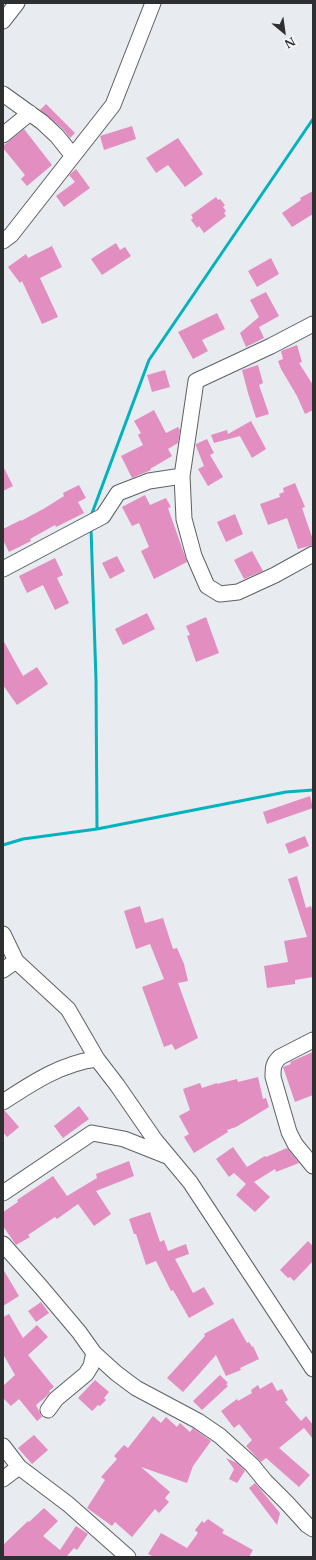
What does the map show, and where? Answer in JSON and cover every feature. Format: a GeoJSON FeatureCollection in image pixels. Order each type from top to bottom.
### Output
{"type":"FeatureCollection","features":[{"type":"Feature","properties":{"kind":"street"},"geometry":{"type":"LineString","coordinates":[[3,21],[17,3]]}},
{"type":"Feature","properties":{"kind":"street"},"geometry":{"type":"LineString","coordinates":[[3,241],[10,235],[113,106],[153,3]]}},
{"type":"Feature","properties":{"kind":"street"},"geometry":{"type":"LineString","coordinates":[[3,94],[30,113],[58,136],[74,156]]}},
{"type":"Feature","properties":{"kind":"street"},"geometry":{"type":"LineString","coordinates":[[3,135],[30,113]]}},
{"type":"Feature","properties":{"kind":"street"},"geometry":{"type":"LineString","coordinates":[[313,324],[271,346],[196,381],[182,476],[184,519],[194,556],[207,586],[220,594],[238,592],[313,554]]}},
{"type":"Feature","properties":{"kind":"street"},"geometry":{"type":"LineString","coordinates":[[3,569],[103,516],[118,493],[149,481],[182,476]]}},
{"type":"Feature","properties":{"kind":"street"},"geometry":{"type":"LineString","coordinates":[[3,934],[16,961],[68,1010],[98,1059],[155,1140],[190,1182],[313,1369]]}},
{"type":"Feature","properties":{"kind":"street"},"geometry":{"type":"LineString","coordinates":[[3,970],[16,961]]}},
{"type":"Feature","properties":{"kind":"street"},"geometry":{"type":"LineString","coordinates":[[313,1040],[275,1061],[273,1077],[289,1132],[295,1144],[313,1166]]}},
{"type":"Feature","properties":{"kind":"street"},"geometry":{"type":"LineString","coordinates":[[3,1102],[27,1086],[72,1064],[98,1059]]}},
{"type":"Feature","properties":{"kind":"street"},"geometry":{"type":"LineString","coordinates":[[3,1194],[92,1133],[124,1139],[168,1156]]}},
{"type":"Feature","properties":{"kind":"street"},"geometry":{"type":"LineString","coordinates":[[3,1244],[41,1286],[94,1353],[116,1373],[136,1388],[198,1421],[220,1436],[252,1465],[265,1481],[307,1525],[313,1529]]}},
{"type":"Feature","properties":{"kind":"street"},"geometry":{"type":"LineString","coordinates":[[48,1410],[56,1399],[86,1374],[91,1366],[94,1353]]}},
{"type":"Feature","properties":{"kind":"street"},"geometry":{"type":"LineString","coordinates":[[3,1446],[19,1468],[68,1504],[128,1557]]}},
{"type":"Feature","properties":{"kind":"street"},"geometry":{"type":"LineString","coordinates":[[3,1478],[19,1468]]}},
{"type":"Feature","properties":{"kind":"building"},"geometry":{"type":"Polygon","coordinates":[[[46,104],[75,133],[70,138],[63,129],[40,110],[46,104]]]}},
{"type":"Feature","properties":{"kind":"building"},"geometry":{"type":"Polygon","coordinates":[[[132,126],[136,139],[104,150],[100,136],[132,126]]]}},
{"type":"Feature","properties":{"kind":"building"},"geometry":{"type":"Polygon","coordinates":[[[24,129],[52,165],[27,186],[21,179],[25,175],[3,148],[3,146],[24,129]]]}},
{"type":"Feature","properties":{"kind":"building"},"geometry":{"type":"Polygon","coordinates":[[[178,138],[203,174],[185,187],[168,165],[156,173],[146,158],[178,138]]]}},
{"type":"Feature","properties":{"kind":"building"},"geometry":{"type":"Polygon","coordinates":[[[76,169],[90,188],[64,207],[56,196],[75,182],[69,175],[76,169]]]}},
{"type":"Feature","properties":{"kind":"building"},"geometry":{"type":"Polygon","coordinates":[[[313,191],[313,214],[292,227],[282,213],[301,200],[300,198],[313,191]]]}},
{"type":"Feature","properties":{"kind":"building"},"geometry":{"type":"Polygon","coordinates":[[[216,197],[225,205],[223,207],[226,211],[224,213],[226,216],[204,233],[199,226],[197,228],[191,220],[193,218],[191,215],[216,197]]]}},
{"type":"Feature","properties":{"kind":"building"},"geometry":{"type":"Polygon","coordinates":[[[116,243],[120,250],[125,247],[131,256],[102,275],[91,259],[116,243]]]}},
{"type":"Feature","properties":{"kind":"building"},"geometry":{"type":"Polygon","coordinates":[[[52,246],[62,267],[40,278],[58,317],[42,324],[22,281],[20,283],[8,267],[26,254],[28,258],[52,246]]]}},
{"type":"Feature","properties":{"kind":"building"},"geometry":{"type":"Polygon","coordinates":[[[271,258],[279,274],[257,287],[248,271],[271,258]]]}},
{"type":"Feature","properties":{"kind":"building"},"geometry":{"type":"Polygon","coordinates":[[[266,292],[279,316],[259,327],[264,338],[246,347],[240,333],[259,317],[250,300],[266,292]]]}},
{"type":"Feature","properties":{"kind":"building"},"geometry":{"type":"Polygon","coordinates":[[[217,313],[225,329],[202,340],[208,351],[193,359],[178,332],[217,313]]]}},
{"type":"Feature","properties":{"kind":"building"},"geometry":{"type":"Polygon","coordinates":[[[297,345],[302,362],[299,363],[313,385],[313,410],[305,414],[278,361],[283,359],[281,351],[297,345]]]}},
{"type":"Feature","properties":{"kind":"building"},"geometry":{"type":"Polygon","coordinates":[[[258,365],[263,383],[259,385],[269,414],[256,418],[242,370],[258,365]]]}},
{"type":"Feature","properties":{"kind":"building"},"geometry":{"type":"Polygon","coordinates":[[[165,370],[170,387],[152,392],[147,375],[165,370]]]}},
{"type":"Feature","properties":{"kind":"building"},"geometry":{"type":"Polygon","coordinates":[[[154,410],[166,433],[178,427],[180,430],[178,443],[168,449],[172,456],[150,469],[151,470],[132,478],[121,456],[143,445],[138,435],[141,433],[134,421],[154,410]]]}},
{"type":"Feature","properties":{"kind":"building"},"geometry":{"type":"Polygon","coordinates":[[[251,421],[266,449],[252,458],[240,436],[214,443],[211,435],[227,430],[228,434],[251,421]]]}},
{"type":"Feature","properties":{"kind":"building"},"geometry":{"type":"Polygon","coordinates":[[[207,439],[214,453],[210,455],[223,477],[208,486],[198,469],[204,466],[196,446],[196,444],[207,439]]]}},
{"type":"Feature","properties":{"kind":"building"},"geometry":{"type":"Polygon","coordinates":[[[3,466],[13,486],[3,491],[3,466]]]}},
{"type":"Feature","properties":{"kind":"building"},"geometry":{"type":"Polygon","coordinates":[[[295,483],[305,507],[302,508],[313,540],[313,545],[298,549],[287,518],[268,525],[260,504],[280,497],[279,494],[284,492],[283,488],[295,483]]]}},
{"type":"Feature","properties":{"kind":"building"},"geometry":{"type":"Polygon","coordinates":[[[79,485],[86,498],[78,502],[84,513],[56,527],[55,525],[30,539],[31,541],[9,552],[3,540],[3,529],[45,508],[64,496],[63,493],[79,485]]]}},
{"type":"Feature","properties":{"kind":"building"},"geometry":{"type":"Polygon","coordinates":[[[145,495],[150,505],[166,498],[171,507],[168,508],[187,562],[154,579],[141,551],[149,547],[139,523],[132,526],[122,507],[145,495]]]}},
{"type":"Feature","properties":{"kind":"building"},"geometry":{"type":"Polygon","coordinates":[[[235,514],[243,534],[226,542],[217,522],[235,514]]]}},
{"type":"Feature","properties":{"kind":"building"},"geometry":{"type":"Polygon","coordinates":[[[252,551],[263,571],[244,579],[234,560],[252,551]]]}},
{"type":"Feature","properties":{"kind":"building"},"geometry":{"type":"Polygon","coordinates":[[[117,556],[125,571],[110,579],[102,563],[117,556]]]}},
{"type":"Feature","properties":{"kind":"building"},"geometry":{"type":"Polygon","coordinates":[[[55,558],[63,575],[57,578],[69,603],[55,610],[43,585],[27,593],[19,576],[55,558]]]}},
{"type":"Feature","properties":{"kind":"building"},"geometry":{"type":"Polygon","coordinates":[[[147,613],[155,629],[123,645],[115,629],[147,613]]]}},
{"type":"Feature","properties":{"kind":"building"},"geometry":{"type":"Polygon","coordinates":[[[206,617],[219,653],[196,662],[187,636],[190,635],[186,626],[206,617]]]}},
{"type":"Feature","properties":{"kind":"building"},"geometry":{"type":"Polygon","coordinates":[[[3,640],[23,676],[37,667],[48,684],[17,705],[3,685],[3,640]]]}},
{"type":"Feature","properties":{"kind":"building"},"geometry":{"type":"Polygon","coordinates":[[[310,796],[313,808],[267,824],[263,812],[310,796]]]}},
{"type":"Feature","properties":{"kind":"building"},"geometry":{"type":"Polygon","coordinates":[[[305,836],[309,846],[289,854],[285,844],[305,836]]]}},
{"type":"Feature","properties":{"kind":"building"},"geometry":{"type":"Polygon","coordinates":[[[297,876],[306,908],[311,906],[313,913],[313,977],[295,980],[295,984],[267,988],[264,966],[288,962],[284,941],[307,937],[288,879],[297,876]]]}},
{"type":"Feature","properties":{"kind":"building"},"geometry":{"type":"Polygon","coordinates":[[[140,906],[145,923],[163,918],[173,949],[177,948],[184,964],[188,981],[178,983],[198,1038],[175,1050],[172,1044],[164,1047],[142,987],[164,979],[150,944],[136,949],[124,911],[140,906]]]}},
{"type":"Feature","properties":{"kind":"building"},"geometry":{"type":"Polygon","coordinates":[[[313,1052],[313,1095],[295,1102],[283,1067],[291,1064],[290,1062],[313,1052]]]}},
{"type":"Feature","properties":{"kind":"building"},"geometry":{"type":"Polygon","coordinates":[[[258,1077],[263,1099],[266,1098],[269,1107],[236,1127],[227,1130],[228,1132],[194,1153],[184,1137],[189,1134],[179,1116],[190,1110],[183,1089],[200,1083],[202,1088],[237,1079],[238,1082],[258,1077]]]}},
{"type":"Feature","properties":{"kind":"building"},"geometry":{"type":"Polygon","coordinates":[[[79,1106],[89,1119],[63,1138],[54,1126],[79,1106]]]}},
{"type":"Feature","properties":{"kind":"building"},"geometry":{"type":"Polygon","coordinates":[[[3,1111],[5,1111],[19,1127],[7,1137],[3,1132],[3,1111]]]}},
{"type":"Feature","properties":{"kind":"building"},"geometry":{"type":"Polygon","coordinates":[[[233,1147],[247,1167],[265,1156],[266,1157],[287,1148],[299,1163],[276,1172],[275,1169],[254,1182],[270,1197],[255,1212],[236,1195],[246,1184],[234,1173],[229,1177],[216,1159],[233,1147]]]}},
{"type":"Feature","properties":{"kind":"building"},"geometry":{"type":"Polygon","coordinates":[[[129,1161],[134,1176],[96,1191],[111,1214],[94,1226],[78,1204],[57,1219],[55,1217],[28,1235],[30,1237],[16,1245],[3,1226],[3,1212],[18,1202],[17,1200],[53,1176],[67,1196],[97,1178],[96,1174],[129,1161]]]}},
{"type":"Feature","properties":{"kind":"building"},"geometry":{"type":"Polygon","coordinates":[[[150,1212],[160,1242],[164,1240],[168,1251],[186,1244],[189,1254],[175,1259],[193,1293],[204,1287],[214,1304],[189,1318],[173,1290],[171,1291],[156,1261],[146,1265],[136,1234],[134,1234],[129,1219],[150,1212]]]}},
{"type":"Feature","properties":{"kind":"building"},"geometry":{"type":"Polygon","coordinates":[[[308,1241],[313,1246],[313,1261],[294,1281],[290,1277],[288,1278],[280,1270],[308,1241]]]}},
{"type":"Feature","properties":{"kind":"building"},"geometry":{"type":"Polygon","coordinates":[[[3,1269],[19,1296],[3,1306],[3,1269]]]}},
{"type":"Feature","properties":{"kind":"building"},"geometry":{"type":"Polygon","coordinates":[[[41,1302],[49,1313],[36,1322],[28,1311],[41,1302]]]}},
{"type":"Feature","properties":{"kind":"building"},"geometry":{"type":"Polygon","coordinates":[[[9,1314],[23,1338],[37,1325],[48,1337],[28,1355],[54,1387],[49,1391],[50,1392],[47,1396],[36,1405],[42,1417],[37,1421],[19,1399],[11,1406],[3,1398],[3,1386],[15,1375],[3,1354],[3,1317],[9,1314]]]}},
{"type":"Feature","properties":{"kind":"building"},"geometry":{"type":"Polygon","coordinates":[[[233,1318],[247,1343],[249,1342],[252,1347],[253,1346],[259,1359],[240,1368],[241,1370],[226,1376],[216,1355],[183,1392],[167,1378],[205,1336],[204,1334],[233,1318]]]}},
{"type":"Feature","properties":{"kind":"building"},"geometry":{"type":"Polygon","coordinates":[[[220,1375],[228,1383],[226,1384],[228,1386],[202,1410],[193,1401],[220,1375]]]}},
{"type":"Feature","properties":{"kind":"building"},"geometry":{"type":"Polygon","coordinates":[[[95,1380],[109,1392],[104,1398],[106,1400],[92,1411],[78,1398],[95,1380]]]}},
{"type":"Feature","properties":{"kind":"building"},"geometry":{"type":"Polygon","coordinates":[[[272,1382],[277,1391],[282,1389],[288,1400],[285,1402],[301,1421],[306,1416],[313,1425],[313,1439],[304,1428],[279,1448],[310,1475],[299,1487],[266,1458],[261,1462],[246,1446],[252,1440],[239,1424],[234,1428],[221,1411],[237,1399],[238,1401],[252,1393],[251,1390],[258,1385],[260,1389],[272,1382]]]}},
{"type":"Feature","properties":{"kind":"building"},"geometry":{"type":"Polygon","coordinates":[[[153,1416],[161,1423],[166,1417],[177,1427],[180,1423],[190,1432],[193,1428],[211,1441],[193,1466],[187,1483],[141,1467],[170,1492],[165,1498],[169,1502],[159,1513],[155,1509],[132,1537],[115,1522],[112,1526],[87,1508],[105,1480],[101,1477],[117,1459],[114,1456],[124,1445],[128,1448],[153,1416]]]}},
{"type":"Feature","properties":{"kind":"building"},"geometry":{"type":"Polygon","coordinates":[[[34,1435],[48,1450],[32,1464],[18,1448],[34,1435]]]}},
{"type":"Feature","properties":{"kind":"building"},"geometry":{"type":"Polygon","coordinates":[[[226,1458],[237,1463],[245,1471],[237,1483],[229,1479],[234,1469],[226,1458]]]}},
{"type":"Feature","properties":{"kind":"building"},"geometry":{"type":"Polygon","coordinates":[[[255,1483],[280,1513],[277,1525],[249,1488],[255,1483]]]}},
{"type":"Feature","properties":{"kind":"building"},"geometry":{"type":"Polygon","coordinates":[[[44,1508],[58,1521],[43,1536],[60,1550],[76,1526],[88,1534],[77,1550],[74,1548],[67,1556],[69,1557],[3,1557],[3,1545],[44,1508]]]}},
{"type":"Feature","properties":{"kind":"building"},"geometry":{"type":"Polygon","coordinates":[[[208,1519],[224,1530],[222,1533],[253,1550],[249,1557],[154,1557],[148,1554],[161,1533],[187,1548],[198,1533],[195,1530],[202,1521],[204,1523],[208,1519]]]}},
{"type":"Feature","properties":{"kind":"waterway"},"geometry":{"type":"LineString","coordinates":[[91,516],[149,360],[313,119]]}},
{"type":"Feature","properties":{"kind":"waterway"},"geometry":{"type":"LineString","coordinates":[[91,528],[96,680],[97,829]]}},
{"type":"Feature","properties":{"kind":"waterway"},"geometry":{"type":"LineString","coordinates":[[3,845],[23,839],[97,829],[286,792],[313,790]]}}]}
